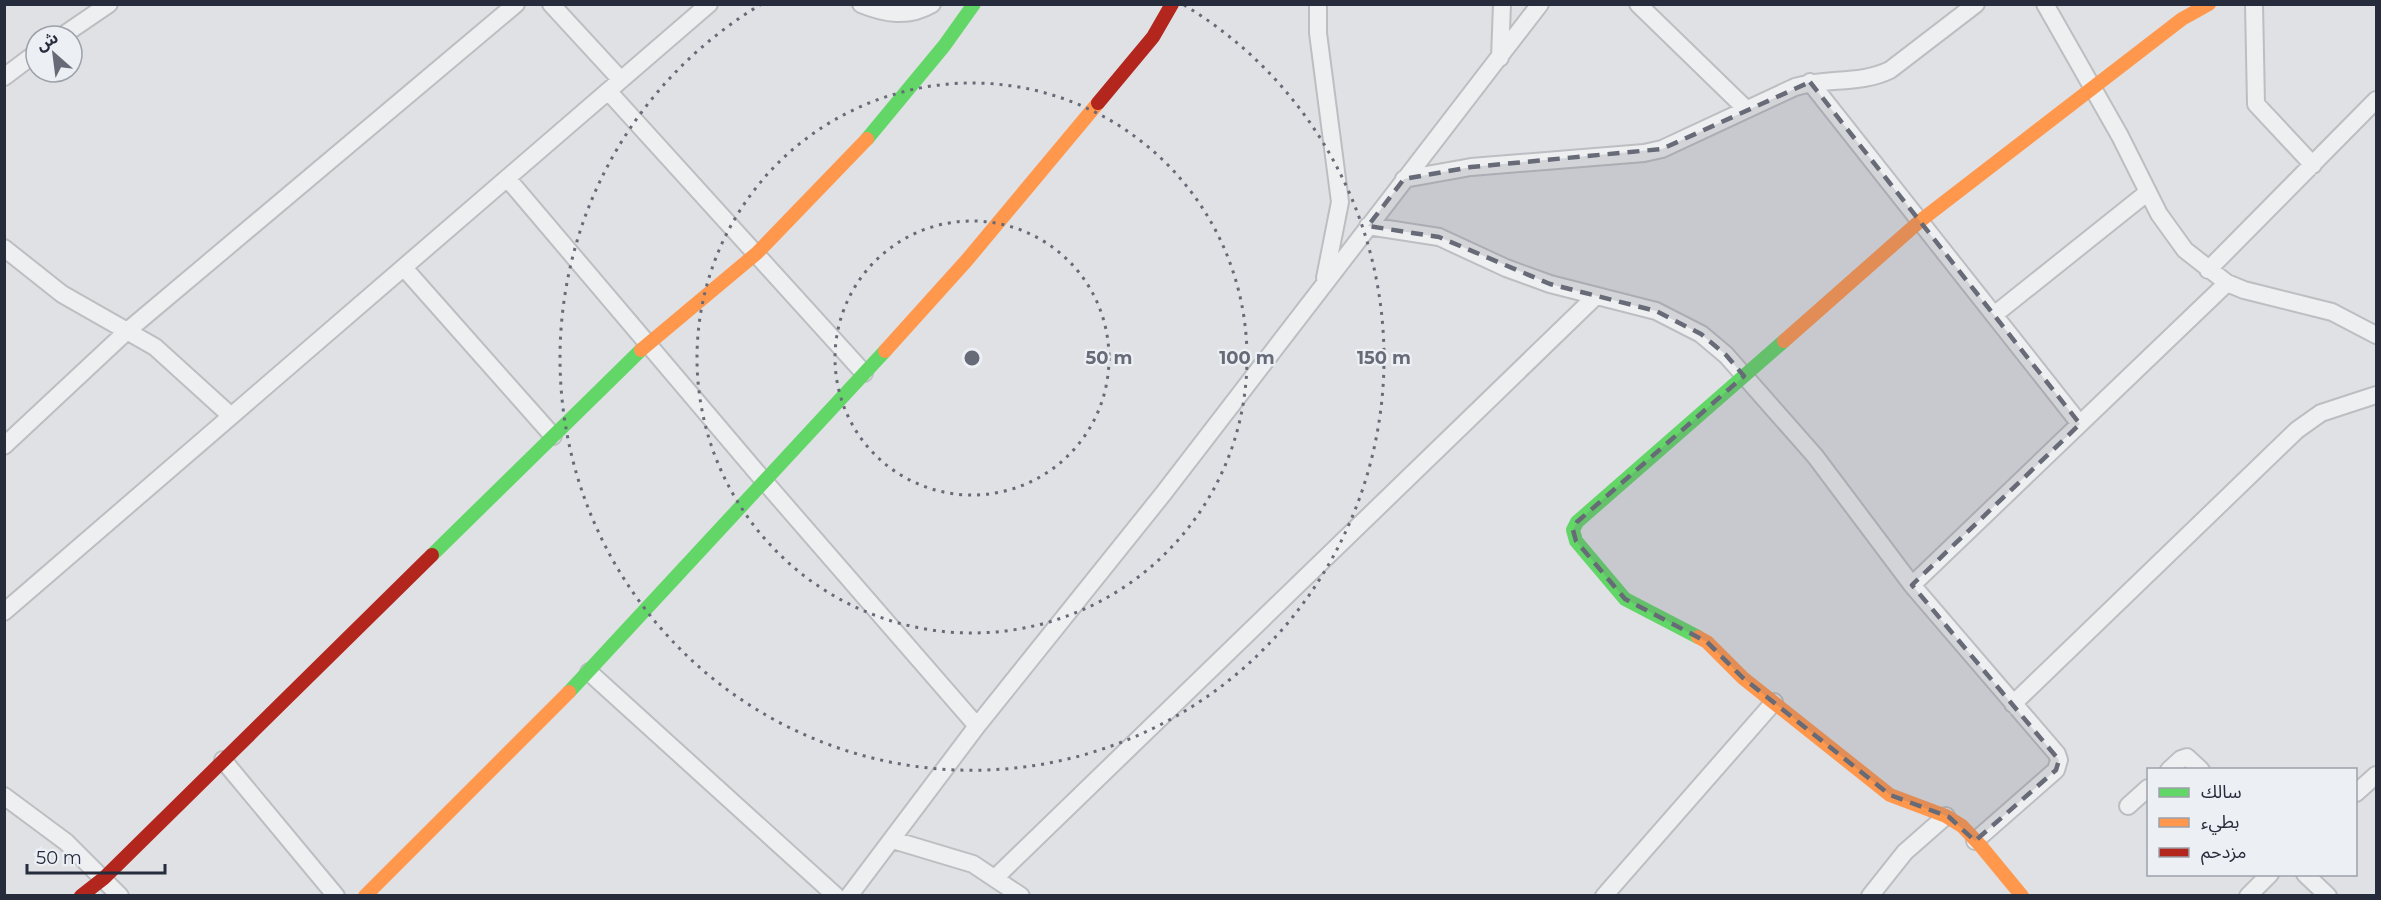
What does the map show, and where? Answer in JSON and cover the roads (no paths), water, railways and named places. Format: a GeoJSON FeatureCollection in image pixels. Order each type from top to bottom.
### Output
{"type":"FeatureCollection","features":[{"type":"Feature","properties":{"kind":"street"},"geometry":{"type":"LineString","coordinates":[[80,24],[109,4]]}},
{"type":"Feature","properties":{"kind":"street"},"geometry":{"type":"LineString","coordinates":[[4,446],[126,332],[516,4]]}},
{"type":"Feature","properties":{"kind":"street"},"geometry":{"type":"LineString","coordinates":[[551,4],[621,80]]}},
{"type":"Feature","properties":{"kind":"street"},"geometry":{"type":"LineString","coordinates":[[4,612],[230,415],[405,269],[709,4]]}},
{"type":"Feature","properties":{"kind":"street"},"geometry":{"type":"LineString","coordinates":[[861,4],[891,14],[908,13],[932,4]]}},
{"type":"Feature","properties":{"kind":"street"},"geometry":{"type":"LineString","coordinates":[[81,896],[104,878],[647,344],[757,253],[879,126],[944,46],[974,4]]}},
{"type":"Feature","properties":{"kind":"street"},"geometry":{"type":"LineString","coordinates":[[365,896],[589,672],[967,260],[1153,37],[1172,4]]}},
{"type":"Feature","properties":{"kind":"street"},"geometry":{"type":"LineString","coordinates":[[1318,4],[1318,33],[1340,202],[1323,285]]}},
{"type":"Feature","properties":{"kind":"street"},"geometry":{"type":"LineString","coordinates":[[1500,58],[1502,4]]}},
{"type":"Feature","properties":{"kind":"street"},"geometry":{"type":"LineString","coordinates":[[849,896],[977,726],[1163,494],[1540,4]]}},
{"type":"Feature","properties":{"kind":"street"},"geometry":{"type":"LineString","coordinates":[[1638,4],[1746,109]]}},
{"type":"Feature","properties":{"kind":"street"},"geometry":{"type":"LineString","coordinates":[[1404,179],[1471,167],[1644,153],[1662,149],[1810,82],[1875,77],[1890,70],[1976,4]]}},
{"type":"Feature","properties":{"kind":"street"},"geometry":{"type":"LineString","coordinates":[[2044,4],[2093,86],[2172,234],[2185,250],[2227,284],[2349,319],[2376,322]]}},
{"type":"Feature","properties":{"kind":"street"},"geometry":{"type":"LineString","coordinates":[[2022,896],[1959,825],[1946,816],[1905,804],[1890,795],[1743,678],[1707,642],[1625,599],[1576,541],[1573,530],[1577,522],[1920,221],[2182,19],[2209,4]]}},
{"type":"Feature","properties":{"kind":"street"},"geometry":{"type":"LineString","coordinates":[[2254,4],[2256,104],[2313,165]]}},
{"type":"Feature","properties":{"kind":"street"},"geometry":{"type":"LineString","coordinates":[[4,77],[24,62]]}},
{"type":"Feature","properties":{"kind":"street"},"geometry":{"type":"LineString","coordinates":[[1810,82],[2080,424]]}},
{"type":"Feature","properties":{"kind":"street"},"geometry":{"type":"LineString","coordinates":[[608,91],[864,373]]}},
{"type":"Feature","properties":{"kind":"street"},"geometry":{"type":"LineString","coordinates":[[2208,270],[2376,100]]}},
{"type":"Feature","properties":{"kind":"street"},"geometry":{"type":"LineString","coordinates":[[507,178],[765,482],[977,726]]}},
{"type":"Feature","properties":{"kind":"street"},"geometry":{"type":"LineString","coordinates":[[1994,315],[2148,192]]}},
{"type":"Feature","properties":{"kind":"street"},"geometry":{"type":"LineString","coordinates":[[1368,226],[1439,237],[1506,268],[1550,284],[1656,311],[1701,334],[1744,376],[1815,456],[1912,585],[2059,760],[2056,770],[1975,841]]}},
{"type":"Feature","properties":{"kind":"street"},"geometry":{"type":"LineString","coordinates":[[4,248],[62,294],[155,347],[230,415]]}},
{"type":"Feature","properties":{"kind":"street"},"geometry":{"type":"LineString","coordinates":[[405,269],[553,436]]}},
{"type":"Feature","properties":{"kind":"street"},"geometry":{"type":"LineString","coordinates":[[1912,585],[2227,284]]}},
{"type":"Feature","properties":{"kind":"street"},"geometry":{"type":"LineString","coordinates":[[995,878],[1596,296]]}},
{"type":"Feature","properties":{"kind":"street"},"geometry":{"type":"LineString","coordinates":[[2349,319],[2376,334]]}},
{"type":"Feature","properties":{"kind":"street"},"geometry":{"type":"LineString","coordinates":[[2013,704],[2297,430],[2320,413],[2376,395]]}},
{"type":"Feature","properties":{"kind":"street"},"geometry":{"type":"LineString","coordinates":[[589,672],[836,896]]}},
{"type":"Feature","properties":{"kind":"street"},"geometry":{"type":"LineString","coordinates":[[1604,896],[1774,702]]}},
{"type":"Feature","properties":{"kind":"street"},"geometry":{"type":"LineString","coordinates":[[2171,768],[2187,757],[2199,768]]}},
{"type":"Feature","properties":{"kind":"street"},"geometry":{"type":"LineString","coordinates":[[223,760],[336,896]]}},
{"type":"Feature","properties":{"kind":"street"},"geometry":{"type":"LineString","coordinates":[[2357,791],[2376,775]]}},
{"type":"Feature","properties":{"kind":"street"},"geometry":{"type":"LineString","coordinates":[[2128,806],[2147,789]]}},
{"type":"Feature","properties":{"kind":"street"},"geometry":{"type":"LineString","coordinates":[[4,796],[66,842],[120,896]]}},
{"type":"Feature","properties":{"kind":"street"},"geometry":{"type":"LineString","coordinates":[[1870,896],[1905,852],[1946,816]]}},
{"type":"Feature","properties":{"kind":"street"},"geometry":{"type":"LineString","coordinates":[[893,840],[973,864],[1021,896]]}},
{"type":"Feature","properties":{"kind":"street"},"geometry":{"type":"LineString","coordinates":[[2248,896],[2268,876]]}},
{"type":"Feature","properties":{"kind":"street"},"geometry":{"type":"LineString","coordinates":[[2307,876],[2328,896]]}}]}
